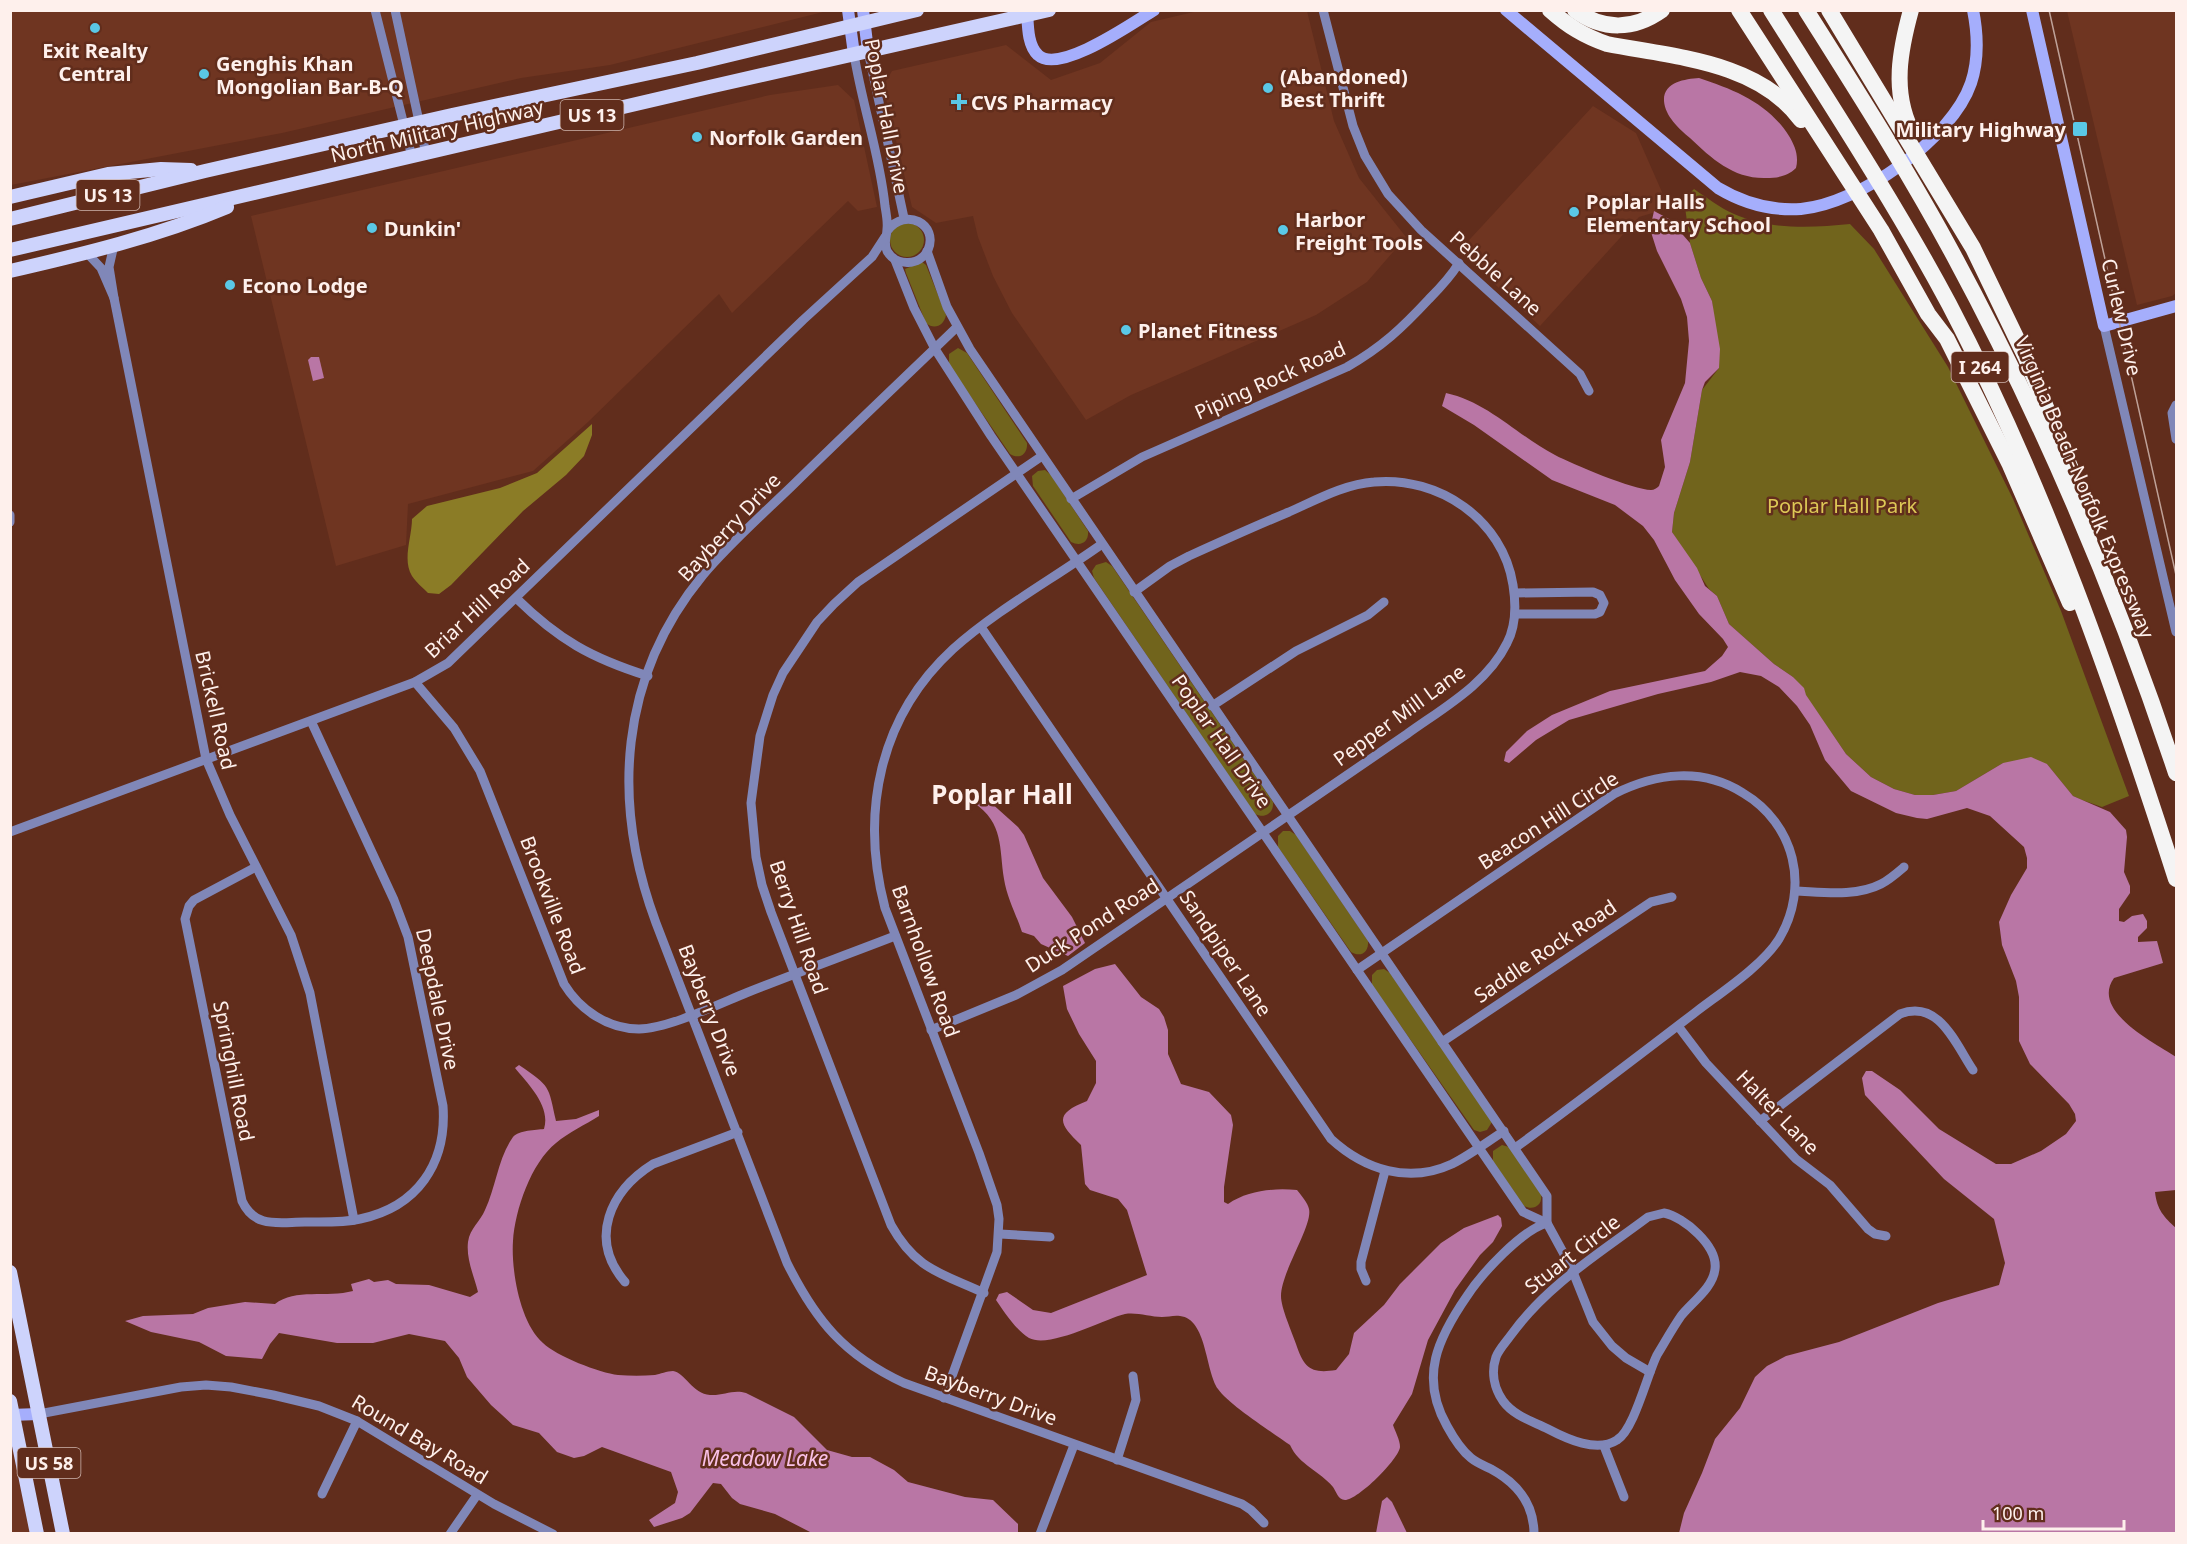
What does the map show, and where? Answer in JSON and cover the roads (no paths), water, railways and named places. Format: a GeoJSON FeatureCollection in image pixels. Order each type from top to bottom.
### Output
{"type":"FeatureCollection","features":[{"type":"Feature","properties":{"kind":"highway"},"geometry":{"type":"LineString","coordinates":[[1550,10],[1576,32],[1591,39],[1714,65],[1751,79],[1794,111],[1847,176]]}},
{"type":"Feature","properties":{"kind":"highway"},"geometry":{"type":"LineString","coordinates":[[1575,10],[1591,21],[1614,26],[1636,24],[1662,10]]}},
{"type":"Feature","properties":{"kind":"highway"},"geometry":{"type":"LineString","coordinates":[[1740,10],[1886,238],[1928,314],[1947,339],[2038,526],[2133,751]]}},
{"type":"Feature","properties":{"kind":"highway","name":"I 264"},"geometry":{"type":"LineString","coordinates":[[1771,10],[1886,192],[1949,305],[1979,365],[2051,525],[2103,661],[2176,879]]}},
{"type":"Feature","properties":{"kind":"highway","name":"Virginia Beach-Norfolk Expressway"},"geometry":{"type":"LineString","coordinates":[[1806,10],[1926,206],[1993,329],[2048,446],[2112,598],[2176,773]]}},
{"type":"Feature","properties":{"kind":"highway"},"geometry":{"type":"LineString","coordinates":[[1829,10],[1946,200],[1994,290],[2045,403],[2084,503],[2112,598]]}},
{"type":"Feature","properties":{"kind":"highway"},"geometry":{"type":"LineString","coordinates":[[1911,10],[1900,56],[1899,73],[1903,109],[1946,200]]}},
{"type":"Feature","properties":{"kind":"main road","name":"North Military Highway"},"geometry":{"type":"LineString","coordinates":[[10,219],[205,171],[850,27],[864,17],[917,10]]}},
{"type":"Feature","properties":{"kind":"main road","name":"North Military Highway"},"geometry":{"type":"LineString","coordinates":[[10,250],[1027,13],[1049,10]]}},
{"type":"Feature","properties":{"kind":"main road"},"geometry":{"type":"LineString","coordinates":[[10,196],[108,174],[161,169],[205,171]]}},
{"type":"Feature","properties":{"kind":"main road"},"geometry":{"type":"LineString","coordinates":[[13,271],[191,222],[262,193]]}},
{"type":"Feature","properties":{"kind":"main road","name":"US 58"},"geometry":{"type":"LineString","coordinates":[[10,1272],[63,1533]]}},
{"type":"Feature","properties":{"kind":"main road","name":"US 58"},"geometry":{"type":"LineString","coordinates":[[10,1401],[37,1533]]}},
{"type":"Feature","properties":{"kind":"street"},"geometry":{"type":"LineString","coordinates":[[375,10],[412,157]]}},
{"type":"Feature","properties":{"kind":"street"},"geometry":{"type":"LineString","coordinates":[[395,10],[426,154]]}},
{"type":"Feature","properties":{"kind":"street","name":"Poplar Hall Drive"},"geometry":{"type":"LineString","coordinates":[[848,10],[850,27],[861,52],[904,218]]}},
{"type":"Feature","properties":{"kind":"street"},"geometry":{"type":"LineString","coordinates":[[1027,13],[1029,37],[1033,47],[1037,54],[1047,59],[1061,58],[1088,49],[1154,10]]}},
{"type":"Feature","properties":{"kind":"street","name":"Pebble Lane"},"geometry":{"type":"LineString","coordinates":[[1323,10],[1346,105],[1365,156],[1376,175],[1413,222],[1580,374],[1589,391]]}},
{"type":"Feature","properties":{"kind":"street"},"geometry":{"type":"LineString","coordinates":[[1506,10],[1718,188],[1746,202],[1762,206],[1802,209],[1850,195],[1889,173],[1940,133],[1954,116],[1971,83],[1977,47],[1973,10]]}},
{"type":"Feature","properties":{"kind":"street","name":"Curlew Drive"},"geometry":{"type":"LineString","coordinates":[[2032,10],[2176,632]]}},
{"type":"Feature","properties":{"kind":"street","name":"Poplar Hall Drive"},"geometry":{"type":"LineString","coordinates":[[864,17],[861,52],[881,178],[886,233]]}},
{"type":"Feature","properties":{"kind":"street"},"geometry":{"type":"LineString","coordinates":[[872,257],[893,258],[902,262],[916,261],[927,251],[929,237],[924,225],[915,219],[904,218],[892,224],[886,233],[885,244],[893,258]]}},
{"type":"Feature","properties":{"kind":"street","name":"Briar Hill Road"},"geometry":{"type":"LineString","coordinates":[[10,832],[415,682],[448,663],[803,320],[872,257],[886,233]]}},
{"type":"Feature","properties":{"kind":"street","name":"Brickell Road"},"geometry":{"type":"LineString","coordinates":[[114,245],[109,267],[114,298],[206,759],[226,806],[291,935],[310,993],[354,1220]]}},
{"type":"Feature","properties":{"kind":"street","name":"Poplar Hall Drive"},"geometry":{"type":"LineString","coordinates":[[927,251],[957,327],[1134,592],[1547,1196],[1547,1223],[1600,1333],[1626,1358],[1650,1372]]}},
{"type":"Feature","properties":{"kind":"street","name":"Brickell Road"},"geometry":{"type":"LineString","coordinates":[[86,252],[100,268],[114,298]]}},
{"type":"Feature","properties":{"kind":"street","name":"Poplar Hall Drive"},"geometry":{"type":"LineString","coordinates":[[893,258],[914,308],[935,349],[1016,473],[1523,1212],[1547,1223]]}},
{"type":"Feature","properties":{"kind":"street","name":"Piping Rock Road"},"geometry":{"type":"LineString","coordinates":[[1071,499],[1142,457],[1347,367],[1368,355],[1406,324],[1459,263]]}},
{"type":"Feature","properties":{"kind":"street"},"geometry":{"type":"LineString","coordinates":[[2104,326],[2176,306]]}},
{"type":"Feature","properties":{"kind":"street","name":"Bayberry Drive"},"geometry":{"type":"LineString","coordinates":[[957,327],[721,554],[669,625],[648,676],[633,727],[630,749],[629,805],[632,838],[646,895],[788,1263],[799,1287],[822,1323],[844,1345],[872,1366],[904,1383],[1242,1504],[1264,1523]]}},
{"type":"Feature","properties":{"kind":"street"},"geometry":{"type":"LineString","coordinates":[[2176,405],[2172,413],[2176,439]]}},
{"type":"Feature","properties":{"kind":"street","name":"Berry Hill Road"},"geometry":{"type":"LineString","coordinates":[[984,1293],[933,1271],[918,1261],[900,1241],[891,1225],[762,885],[752,830],[751,803],[760,736],[773,695],[797,650],[817,622],[858,582],[1042,456]]}},
{"type":"Feature","properties":{"kind":"street","name":"Pepper Mill Lane"},"geometry":{"type":"LineString","coordinates":[[1134,592],[1170,566],[1189,556],[1310,502],[1357,484],[1390,481],[1442,493],[1472,513],[1489,530],[1501,548],[1508,563],[1515,593],[1515,614],[1510,635],[1500,657],[1476,683],[1407,734],[1262,833]]}},
{"type":"Feature","properties":{"kind":"street"},"geometry":{"type":"LineString","coordinates":[[10,515],[10,522]]}},
{"type":"Feature","properties":{"kind":"street","name":"Barnhollow Road"},"geometry":{"type":"LineString","coordinates":[[944,1398],[997,1252],[1000,1234],[999,1219],[993,1194],[885,908],[875,860],[874,809],[881,769],[897,725],[921,686],[952,651],[981,627],[1102,544]]}},
{"type":"Feature","properties":{"kind":"street"},"geometry":{"type":"LineString","coordinates":[[1515,593],[1593,592],[1599,595],[1604,603],[1603,608],[1595,614],[1515,614]]}},
{"type":"Feature","properties":{"kind":"street"},"geometry":{"type":"LineString","coordinates":[[516,598],[546,626],[570,643],[616,666],[648,676]]}},
{"type":"Feature","properties":{"kind":"street"},"geometry":{"type":"LineString","coordinates":[[1212,705],[1296,651],[1368,615],[1384,602]]}},
{"type":"Feature","properties":{"kind":"street","name":"Sandpiper Lane"},"geometry":{"type":"LineString","coordinates":[[981,627],[1327,1134],[1343,1150],[1356,1159],[1385,1171],[1404,1174],[1436,1170],[1453,1163],[1504,1131]]}},
{"type":"Feature","properties":{"kind":"street","name":"Brookville Road"},"geometry":{"type":"LineString","coordinates":[[415,682],[454,728],[480,771],[564,984],[571,995],[591,1014],[626,1028],[652,1028],[895,936]]}},
{"type":"Feature","properties":{"kind":"street","name":"Deepdale Drive"},"geometry":{"type":"LineString","coordinates":[[311,721],[394,900],[408,937],[443,1106],[444,1122],[440,1149],[427,1178],[405,1201],[392,1208],[354,1220]]}},
{"type":"Feature","properties":{"kind":"street","name":"Beacon Hill Circle"},"geometry":{"type":"LineString","coordinates":[[1357,970],[1614,795],[1645,781],[1678,775],[1707,777],[1737,789],[1771,814],[1787,842],[1794,873],[1795,891],[1787,922],[1769,952],[1678,1026],[1515,1148]]}},
{"type":"Feature","properties":{"kind":"street","name":"Duck Pond Road"},"geometry":{"type":"LineString","coordinates":[[931,1030],[1016,995],[1062,970],[1262,833]]}},
{"type":"Feature","properties":{"kind":"street","name":"Springhill Road"},"geometry":{"type":"LineString","coordinates":[[256,867],[194,900],[189,906],[185,919],[242,1201],[251,1215],[264,1222],[354,1220]]}},
{"type":"Feature","properties":{"kind":"street"},"geometry":{"type":"LineString","coordinates":[[1795,891],[1864,890],[1884,883],[1904,867]]}},
{"type":"Feature","properties":{"kind":"street","name":"Saddle Rock Road"},"geometry":{"type":"LineString","coordinates":[[1442,1042],[1651,903],[1672,897]]}},
{"type":"Feature","properties":{"kind":"street"},"geometry":{"type":"LineString","coordinates":[[1760,1121],[1900,1014],[1908,1011],[1926,1011],[1940,1020],[1973,1070]]}},
{"type":"Feature","properties":{"kind":"street","name":"Halter Lane"},"geometry":{"type":"LineString","coordinates":[[1678,1026],[1706,1063],[1796,1159],[1830,1185],[1868,1229],[1875,1234],[1886,1236]]}},
{"type":"Feature","properties":{"kind":"street"},"geometry":{"type":"LineString","coordinates":[[625,1282],[611,1262],[606,1237],[609,1215],[619,1194],[628,1183],[653,1164],[738,1132]]}},
{"type":"Feature","properties":{"kind":"street"},"geometry":{"type":"LineString","coordinates":[[1366,1281],[1361,1262],[1385,1171]]}},
{"type":"Feature","properties":{"kind":"street","name":"Stuart Circle"},"geometry":{"type":"LineString","coordinates":[[1664,1213],[1680,1218],[1710,1248],[1715,1262],[1712,1281],[1669,1334],[1650,1372],[1626,1432],[1620,1438],[1604,1446],[1565,1437],[1514,1412],[1499,1395],[1494,1367],[1500,1350],[1525,1315],[1542,1298],[1648,1217],[1664,1213]]}},
{"type":"Feature","properties":{"kind":"street"},"geometry":{"type":"LineString","coordinates":[[1534,1533],[1532,1514],[1523,1493],[1514,1483],[1472,1458],[1451,1433],[1435,1403],[1432,1378],[1437,1353],[1445,1333],[1471,1289],[1488,1269],[1531,1229],[1547,1223]]}},
{"type":"Feature","properties":{"kind":"street"},"geometry":{"type":"LineString","coordinates":[[1000,1234],[1050,1237]]}},
{"type":"Feature","properties":{"kind":"street"},"geometry":{"type":"LineString","coordinates":[[1117,1460],[1137,1400],[1133,1376]]}},
{"type":"Feature","properties":{"kind":"street","name":"Round Bay Road"},"geometry":{"type":"LineString","coordinates":[[12,1416],[39,1414],[156,1391],[206,1385],[273,1395],[319,1406],[357,1420],[477,1495],[553,1533]]}},
{"type":"Feature","properties":{"kind":"street"},"geometry":{"type":"LineString","coordinates":[[322,1494],[357,1420]]}},
{"type":"Feature","properties":{"kind":"street"},"geometry":{"type":"LineString","coordinates":[[1040,1533],[1074,1445]]}},
{"type":"Feature","properties":{"kind":"street"},"geometry":{"type":"LineString","coordinates":[[1604,1446],[1624,1497]]}},
{"type":"Feature","properties":{"kind":"street"},"geometry":{"type":"LineString","coordinates":[[450,1533],[477,1495]]}},
{"type":"Feature","properties":{"kind":"water"},"geometry":{"type":"Polygon","coordinates":[[[1699,78],[1750,99],[1771,115],[1781,125],[1793,144],[1797,155],[1796,168],[1786,175],[1775,178],[1744,175],[1715,160],[1681,131],[1667,112],[1665,95],[1667,90],[1676,83],[1699,78]]]}},
{"type":"Feature","properties":{"kind":"water"},"geometry":{"type":"Polygon","coordinates":[[[1654,211],[1669,219],[1690,243],[1701,278],[1712,301],[1720,349],[1719,368],[1705,382],[1702,390],[1690,462],[1674,513],[1672,532],[1697,568],[1705,586],[1717,596],[1729,624],[1804,688],[1806,695],[1846,754],[1871,777],[1894,789],[1915,795],[1956,791],[2003,763],[2031,757],[2047,764],[2073,796],[2110,812],[2126,830],[2124,872],[2130,886],[2130,893],[2119,909],[2119,921],[2124,922],[2132,916],[2143,914],[2147,921],[2147,928],[2138,937],[2138,942],[2157,941],[2163,963],[2114,978],[2109,990],[2111,1002],[2128,1025],[2176,1057],[2176,1190],[2155,1192],[2157,1204],[2162,1213],[2176,1228],[2176,1533],[1679,1533],[1684,1513],[1715,1439],[1740,1408],[1755,1377],[1767,1366],[1786,1356],[1839,1342],[1938,1303],[1999,1285],[2005,1263],[1994,1219],[1944,1179],[1865,1095],[1862,1078],[1866,1071],[1872,1071],[1900,1090],[1939,1129],[1996,1164],[2011,1164],[2041,1151],[2066,1134],[2076,1121],[2069,1104],[2030,1064],[2019,1041],[2019,997],[2016,981],[2002,945],[1999,922],[2027,868],[2027,858],[2024,847],[1990,816],[1967,808],[1927,819],[1917,818],[1896,813],[1851,791],[1825,760],[1810,725],[1797,706],[1779,687],[1761,676],[1740,672],[1569,720],[1536,740],[1509,763],[1504,761],[1506,752],[1527,731],[1552,715],[1610,691],[1705,671],[1722,656],[1728,647],[1699,614],[1675,580],[1654,540],[1643,526],[1615,505],[1552,480],[1474,425],[1442,406],[1446,393],[1461,397],[1476,404],[1563,459],[1631,486],[1651,490],[1658,487],[1665,467],[1661,440],[1685,383],[1689,341],[1687,317],[1681,299],[1657,251],[1650,229],[1654,211]]]}},
{"type":"Feature","properties":{"kind":"water"},"geometry":{"type":"Polygon","coordinates":[[[311,357],[319,357],[324,378],[313,381],[308,360],[311,357]]]}},
{"type":"Feature","properties":{"kind":"water"},"geometry":{"type":"Polygon","coordinates":[[[983,799],[989,801],[1018,827],[1024,835],[1043,878],[1072,917],[1085,943],[1068,956],[1041,944],[1034,936],[1022,932],[1005,886],[995,828],[991,819],[974,803],[983,799]]]}},
{"type":"Feature","properties":{"kind":"water"},"geometry":{"type":"Polygon","coordinates":[[[1115,964],[1141,997],[1159,1009],[1164,1017],[1168,1030],[1168,1054],[1181,1084],[1209,1092],[1231,1115],[1233,1125],[1224,1202],[1228,1204],[1261,1191],[1288,1189],[1297,1190],[1307,1204],[1309,1216],[1282,1286],[1281,1301],[1302,1359],[1310,1368],[1320,1371],[1336,1370],[1349,1354],[1354,1333],[1384,1305],[1400,1284],[1441,1243],[1464,1228],[1498,1215],[1501,1218],[1502,1226],[1493,1242],[1480,1255],[1455,1290],[1428,1340],[1412,1394],[1393,1425],[1400,1444],[1398,1453],[1377,1478],[1351,1498],[1341,1499],[1328,1481],[1304,1463],[1290,1445],[1241,1410],[1218,1389],[1200,1335],[1196,1326],[1189,1319],[1178,1316],[1125,1314],[1063,1337],[1038,1340],[1029,1338],[1019,1330],[996,1300],[999,1294],[1007,1292],[1033,1310],[1051,1313],[1147,1275],[1127,1210],[1118,1199],[1090,1190],[1085,1184],[1081,1145],[1068,1131],[1063,1120],[1069,1110],[1087,1101],[1096,1083],[1096,1061],[1067,1009],[1063,986],[1095,969],[1115,964]]]}},
{"type":"Feature","properties":{"kind":"water","name":"Meadow Lake"},"geometry":{"type":"Polygon","coordinates":[[[519,1065],[543,1083],[549,1093],[556,1121],[576,1119],[599,1110],[599,1116],[566,1135],[539,1162],[526,1188],[517,1215],[513,1241],[516,1281],[528,1323],[543,1343],[568,1358],[610,1374],[646,1376],[673,1371],[704,1394],[746,1393],[794,1417],[827,1450],[852,1457],[870,1457],[894,1470],[908,1482],[965,1497],[993,1500],[1018,1524],[1018,1533],[812,1533],[775,1514],[740,1504],[721,1484],[713,1483],[690,1513],[654,1527],[649,1520],[675,1503],[678,1492],[671,1472],[602,1447],[574,1458],[557,1452],[539,1433],[513,1425],[491,1405],[467,1377],[459,1358],[445,1341],[409,1334],[373,1343],[337,1343],[279,1333],[262,1359],[226,1356],[199,1342],[151,1332],[125,1321],[143,1316],[193,1314],[208,1308],[245,1302],[275,1304],[292,1296],[343,1293],[353,1291],[351,1284],[369,1279],[374,1282],[388,1280],[396,1284],[429,1285],[470,1297],[478,1292],[468,1255],[471,1233],[485,1210],[500,1163],[513,1137],[523,1132],[544,1129],[545,1120],[541,1104],[532,1088],[515,1068],[519,1065]]]}},
{"type":"Feature","properties":{"kind":"water"},"geometry":{"type":"Polygon","coordinates":[[[1387,1497],[1392,1502],[1407,1533],[1376,1533],[1382,1501],[1387,1497]]]}},
{"type":"Feature","properties":{"kind":"tram line"},"geometry":{"type":"LineString","coordinates":[[2049,10],[2176,575]]}},
{"type":"Feature","properties":{"kind":"place","name":"Exit Realty Central"},"geometry":{"type":"Point","coordinates":[95,28]}},
{"type":"Feature","properties":{"kind":"place","name":"Genghis Khan Mongolian Bar-B-Q"},"geometry":{"type":"Point","coordinates":[204,74]}},
{"type":"Feature","properties":{"kind":"place","name":"(Abandoned) Best Thrift"},"geometry":{"type":"Point","coordinates":[1268,88]}},
{"type":"Feature","properties":{"kind":"place","name":"CVS Pharmacy"},"geometry":{"type":"Point","coordinates":[959,102]}},
{"type":"Feature","properties":{"kind":"place","name":"Military Highway"},"geometry":{"type":"Point","coordinates":[2080,129]}},
{"type":"Feature","properties":{"kind":"place","name":"Norfolk Garden"},"geometry":{"type":"Point","coordinates":[697,137]}},
{"type":"Feature","properties":{"kind":"place","name":"Poplar Halls Elementary School"},"geometry":{"type":"Point","coordinates":[1574,212]}},
{"type":"Feature","properties":{"kind":"place","name":"Dunkin'"},"geometry":{"type":"Point","coordinates":[372,228]}},
{"type":"Feature","properties":{"kind":"place","name":"Harbor Freight Tools"},"geometry":{"type":"Point","coordinates":[1283,230]}},
{"type":"Feature","properties":{"kind":"place","name":"Econo Lodge"},"geometry":{"type":"Point","coordinates":[230,285]}},
{"type":"Feature","properties":{"kind":"place","name":"Planet Fitness"},"geometry":{"type":"Point","coordinates":[1126,330]}},
{"type":"Feature","properties":{"kind":"district","name":"Poplar Hall"},"geometry":{"type":"Point","coordinates":[1002,794]}},
{"type":"Feature","properties":{"kind":"park label","name":"Poplar Hall Park"},"geometry":{"type":"Point","coordinates":[1842,505]}}]}
